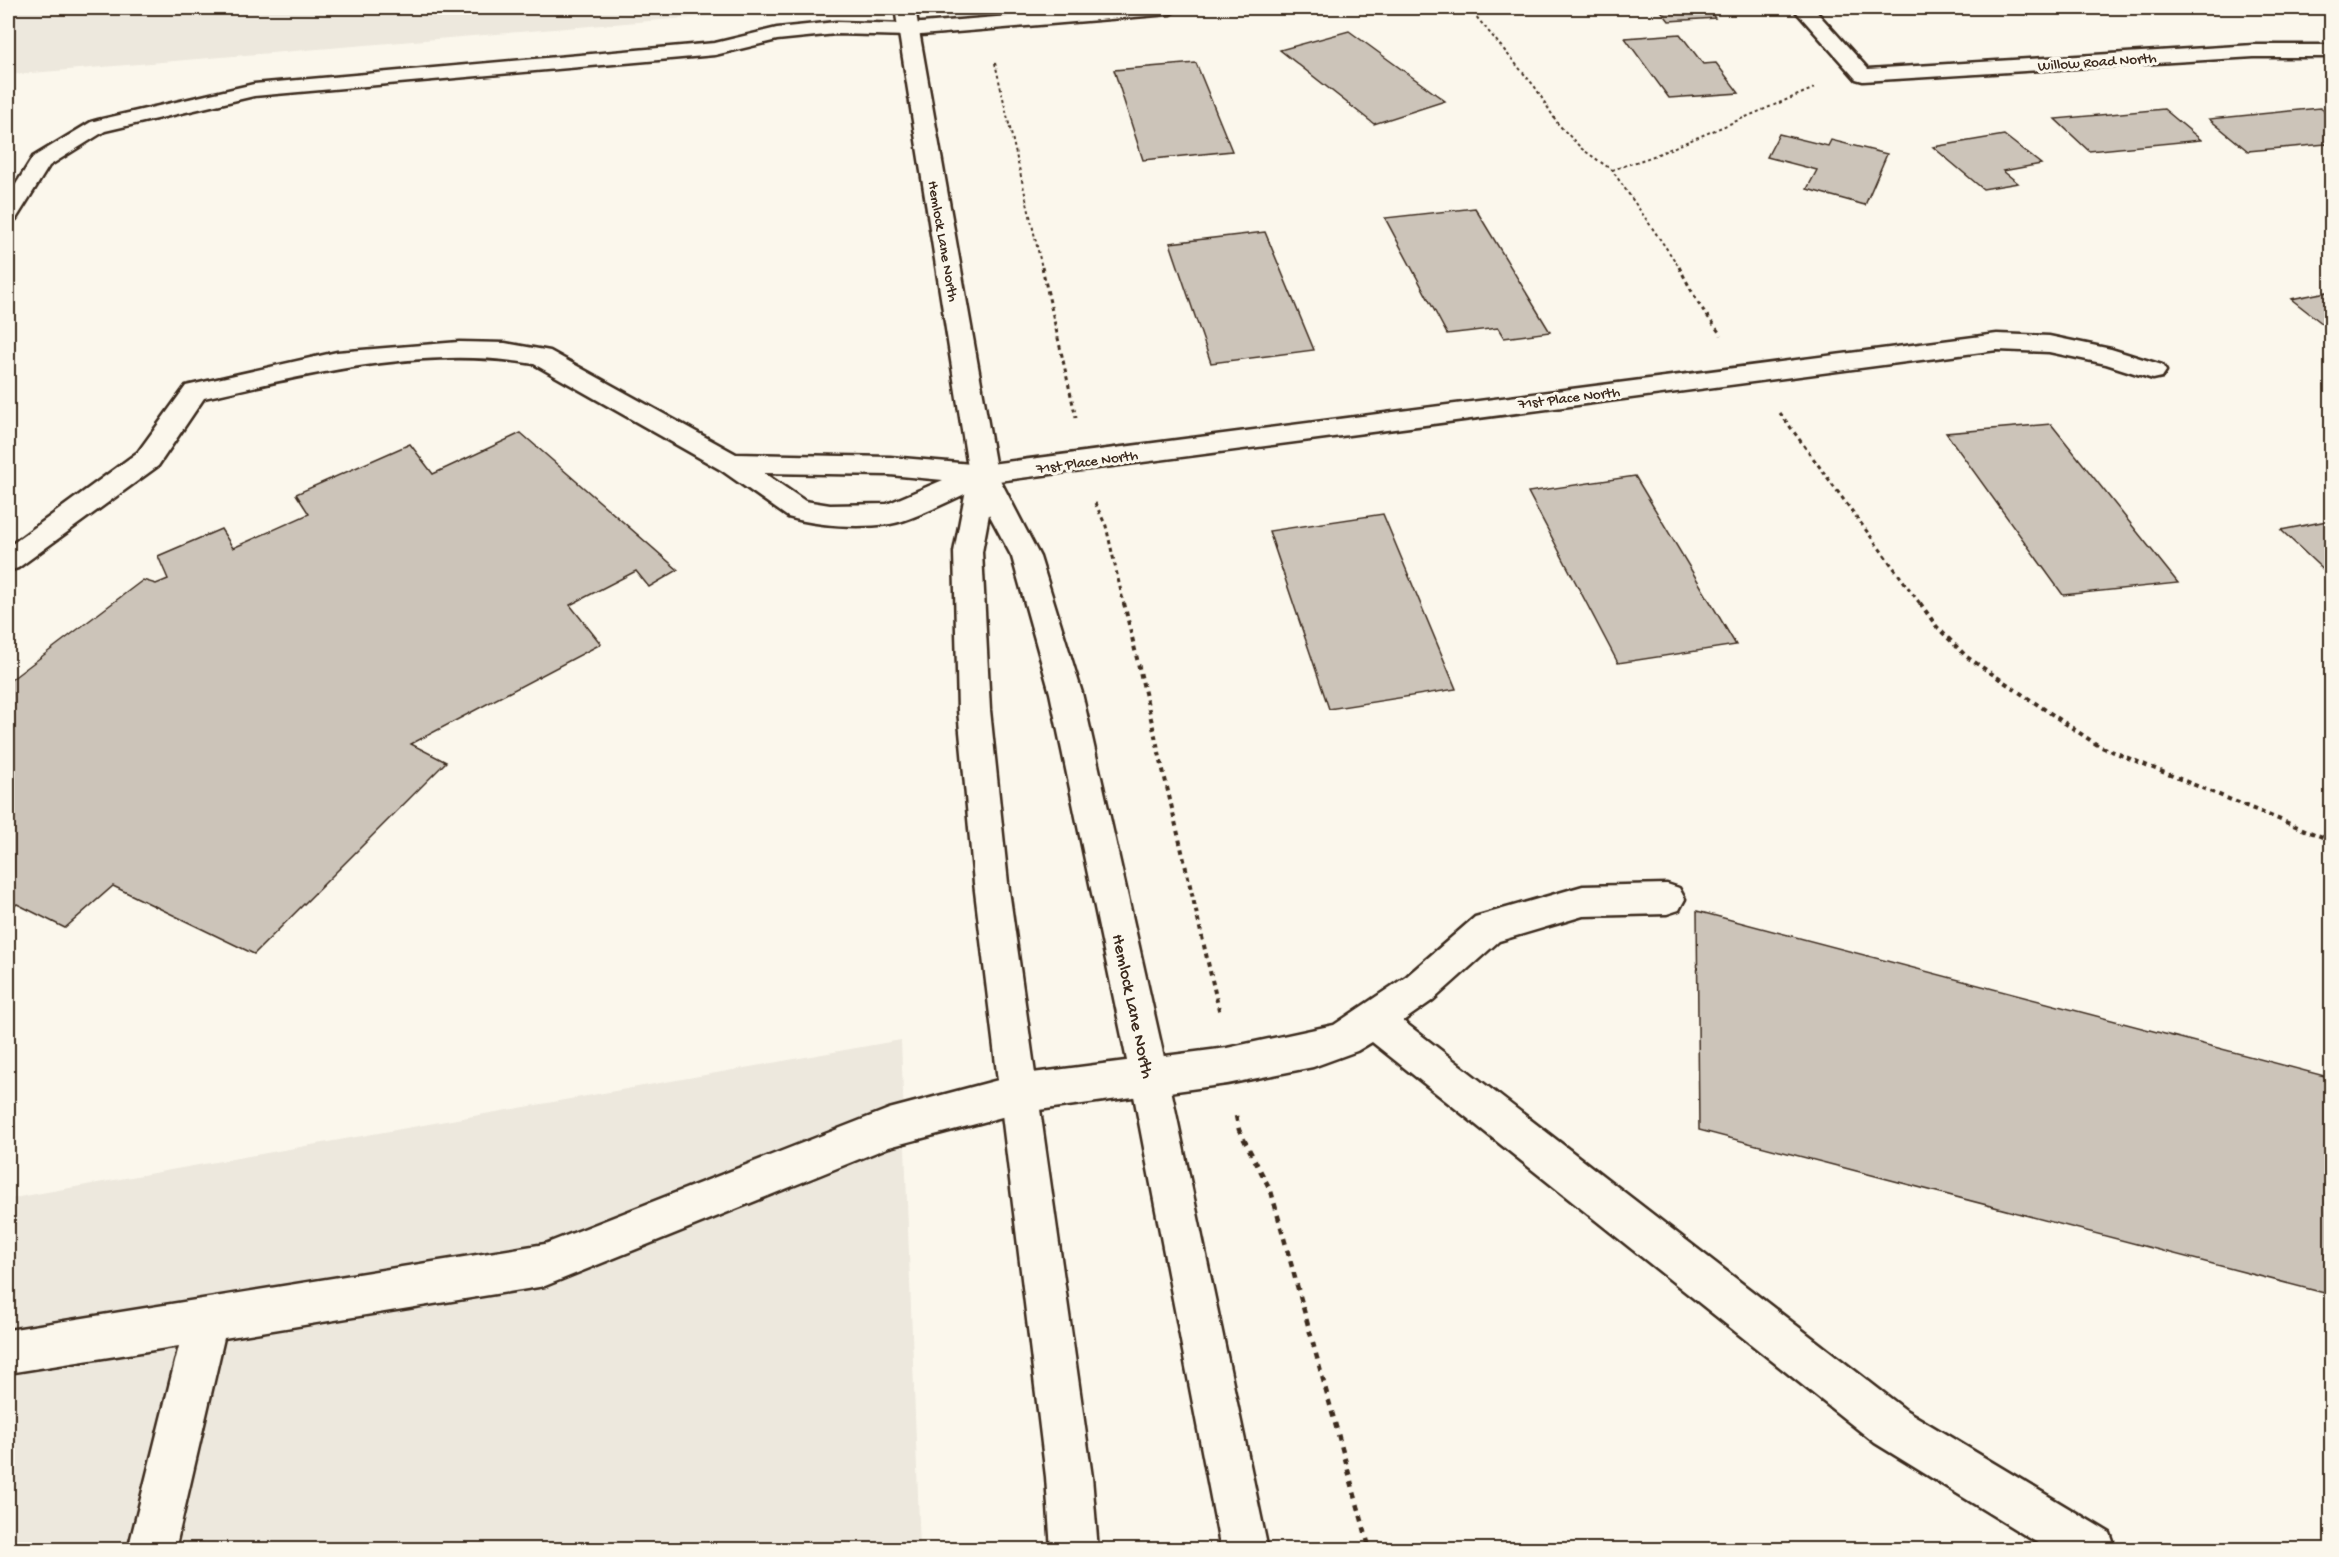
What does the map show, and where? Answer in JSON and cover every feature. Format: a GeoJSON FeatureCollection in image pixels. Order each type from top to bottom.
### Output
{"type":"FeatureCollection","features":[{"type":"Feature","properties":{"kind":"main road"},"geometry":{"type":"LineString","coordinates":[[8,214],[41,162],[98,126],[254,90],[715,49],[777,34],[907,19],[1170,8]]}},
{"type":"Feature","properties":{"kind":"main road"},"geometry":{"type":"LineString","coordinates":[[1803,8],[1863,75]]}},
{"type":"Feature","properties":{"kind":"main road"},"geometry":{"type":"LineString","coordinates":[[846,48],[907,19]]}},
{"type":"Feature","properties":{"kind":"main road","name":"Hemlock Lane North"},"geometry":{"type":"LineString","coordinates":[[907,19],[983,474],[1026,557],[1065,693],[1149,1075],[1245,1550]]}},
{"type":"Feature","properties":{"kind":"main road"},"geometry":{"type":"LineString","coordinates":[[715,49],[760,54],[780,53]]}},
{"type":"Feature","properties":{"kind":"main road","name":"Willow Road North"},"geometry":{"type":"LineString","coordinates":[[1863,75],[2254,51],[2331,51]]}},
{"type":"Feature","properties":{"kind":"main road","name":"71st Place North"},"geometry":{"type":"LineString","coordinates":[[983,474],[1997,342],[2049,344],[2111,357],[2153,371]]}},
{"type":"Feature","properties":{"kind":"main road"},"geometry":{"type":"LineString","coordinates":[[8,561],[148,459],[195,392],[337,360],[459,350],[505,351],[541,357],[731,463],[798,510],[830,515],[890,514],[983,474]]}},
{"type":"Feature","properties":{"kind":"main road"},"geometry":{"type":"LineString","coordinates":[[731,463],[890,466],[983,474]]}},
{"type":"Feature","properties":{"kind":"main road","name":"Hemlock Lane North"},"geometry":{"type":"LineString","coordinates":[[983,474],[968,552],[974,710],[991,883],[1069,1477],[1075,1550]]}},
{"type":"Feature","properties":{"kind":"main road"},"geometry":{"type":"LineString","coordinates":[[8,1352],[544,1265],[889,1128],[1017,1094],[1227,1066],[1313,1049],[1344,1039],[1420,988],[1488,928],[1582,901],[1667,899]]}},
{"type":"Feature","properties":{"kind":"main road"},"geometry":{"type":"LineString","coordinates":[[1373,1020],[1890,1427],[2093,1550]]}},
{"type":"Feature","properties":{"kind":"main road"},"geometry":{"type":"LineString","coordinates":[[151,1550],[207,1320]]}},
{"type":"Feature","properties":{"kind":"path"},"geometry":{"type":"LineString","coordinates":[[1469,8],[1535,87],[1558,124],[1582,149],[1612,170],[1674,257],[1698,303],[1937,627],[1967,657],[2099,746],[2331,841]]}},
{"type":"Feature","properties":{"kind":"path"},"geometry":{"type":"LineString","coordinates":[[994,56],[1078,425]]}},
{"type":"Feature","properties":{"kind":"path"},"geometry":{"type":"LineString","coordinates":[[1612,170],[1651,157],[1808,90],[1863,75]]}},
{"type":"Feature","properties":{"kind":"shaded area"},"geometry":{"type":"Polygon","coordinates":[[[8,8],[780,8],[780,10],[8,75],[8,8]]]}},
{"type":"Feature","properties":{"kind":"shaded area"},"geometry":{"type":"Polygon","coordinates":[[[901,1040],[920,1549],[8,1549],[8,1199],[901,1040]]]}},
{"type":"Feature","properties":{"kind":"building"},"geometry":{"type":"Polygon","coordinates":[[[1659,8],[1707,8],[1715,18],[1669,21],[1659,8]]]}},
{"type":"Feature","properties":{"kind":"building"},"geometry":{"type":"Polygon","coordinates":[[[1349,31],[1445,101],[1374,124],[1280,50],[1349,31]]]}},
{"type":"Feature","properties":{"kind":"building"},"geometry":{"type":"Polygon","coordinates":[[[1680,34],[1703,64],[1716,63],[1739,93],[1669,98],[1625,38],[1680,34]]]}},
{"type":"Feature","properties":{"kind":"building"},"geometry":{"type":"Polygon","coordinates":[[[1196,63],[1232,151],[1143,160],[1114,70],[1196,63]]]}},
{"type":"Feature","properties":{"kind":"building"},"geometry":{"type":"Polygon","coordinates":[[[2320,108],[2332,116],[2332,148],[2326,144],[2248,151],[2209,119],[2320,108]]]}},
{"type":"Feature","properties":{"kind":"building"},"geometry":{"type":"Polygon","coordinates":[[[2164,109],[2201,140],[2089,151],[2055,119],[2164,109]]]}},
{"type":"Feature","properties":{"kind":"building"},"geometry":{"type":"Polygon","coordinates":[[[1779,134],[1828,146],[1831,140],[1887,154],[1865,205],[1807,189],[1817,170],[1767,157],[1779,134]]]}},
{"type":"Feature","properties":{"kind":"building"},"geometry":{"type":"Polygon","coordinates":[[[2004,135],[2041,164],[2003,171],[2018,183],[1983,189],[1933,147],[2004,135]]]}},
{"type":"Feature","properties":{"kind":"building"},"geometry":{"type":"Polygon","coordinates":[[[1475,208],[1550,332],[1504,338],[1498,328],[1447,334],[1385,218],[1475,208]]]}},
{"type":"Feature","properties":{"kind":"building"},"geometry":{"type":"Polygon","coordinates":[[[1265,232],[1314,350],[1211,363],[1170,243],[1265,232]]]}},
{"type":"Feature","properties":{"kind":"building"},"geometry":{"type":"Polygon","coordinates":[[[2332,291],[2332,331],[2291,299],[2332,291]]]}},
{"type":"Feature","properties":{"kind":"building"},"geometry":{"type":"Polygon","coordinates":[[[2051,424],[2178,583],[2063,595],[1946,433],[2051,424]]]}},
{"type":"Feature","properties":{"kind":"building"},"geometry":{"type":"Polygon","coordinates":[[[521,433],[678,570],[649,587],[636,571],[570,605],[601,644],[411,744],[446,762],[254,954],[113,886],[65,928],[17,904],[8,912],[8,751],[12,747],[8,745],[8,682],[143,580],[156,584],[168,579],[158,556],[221,529],[233,548],[309,514],[296,494],[410,444],[433,474],[521,433]]]}},
{"type":"Feature","properties":{"kind":"building"},"geometry":{"type":"Polygon","coordinates":[[[1635,476],[1736,645],[1618,663],[1528,492],[1635,476]]]}},
{"type":"Feature","properties":{"kind":"building"},"geometry":{"type":"Polygon","coordinates":[[[1383,514],[1456,689],[1329,709],[1269,531],[1383,514]]]}},
{"type":"Feature","properties":{"kind":"building"},"geometry":{"type":"Polygon","coordinates":[[[2332,520],[2332,578],[2281,530],[2332,520]]]}},
{"type":"Feature","properties":{"kind":"building"},"geometry":{"type":"Polygon","coordinates":[[[1697,911],[2332,1078],[2332,1295],[1699,1130],[1697,911]]]}}]}
